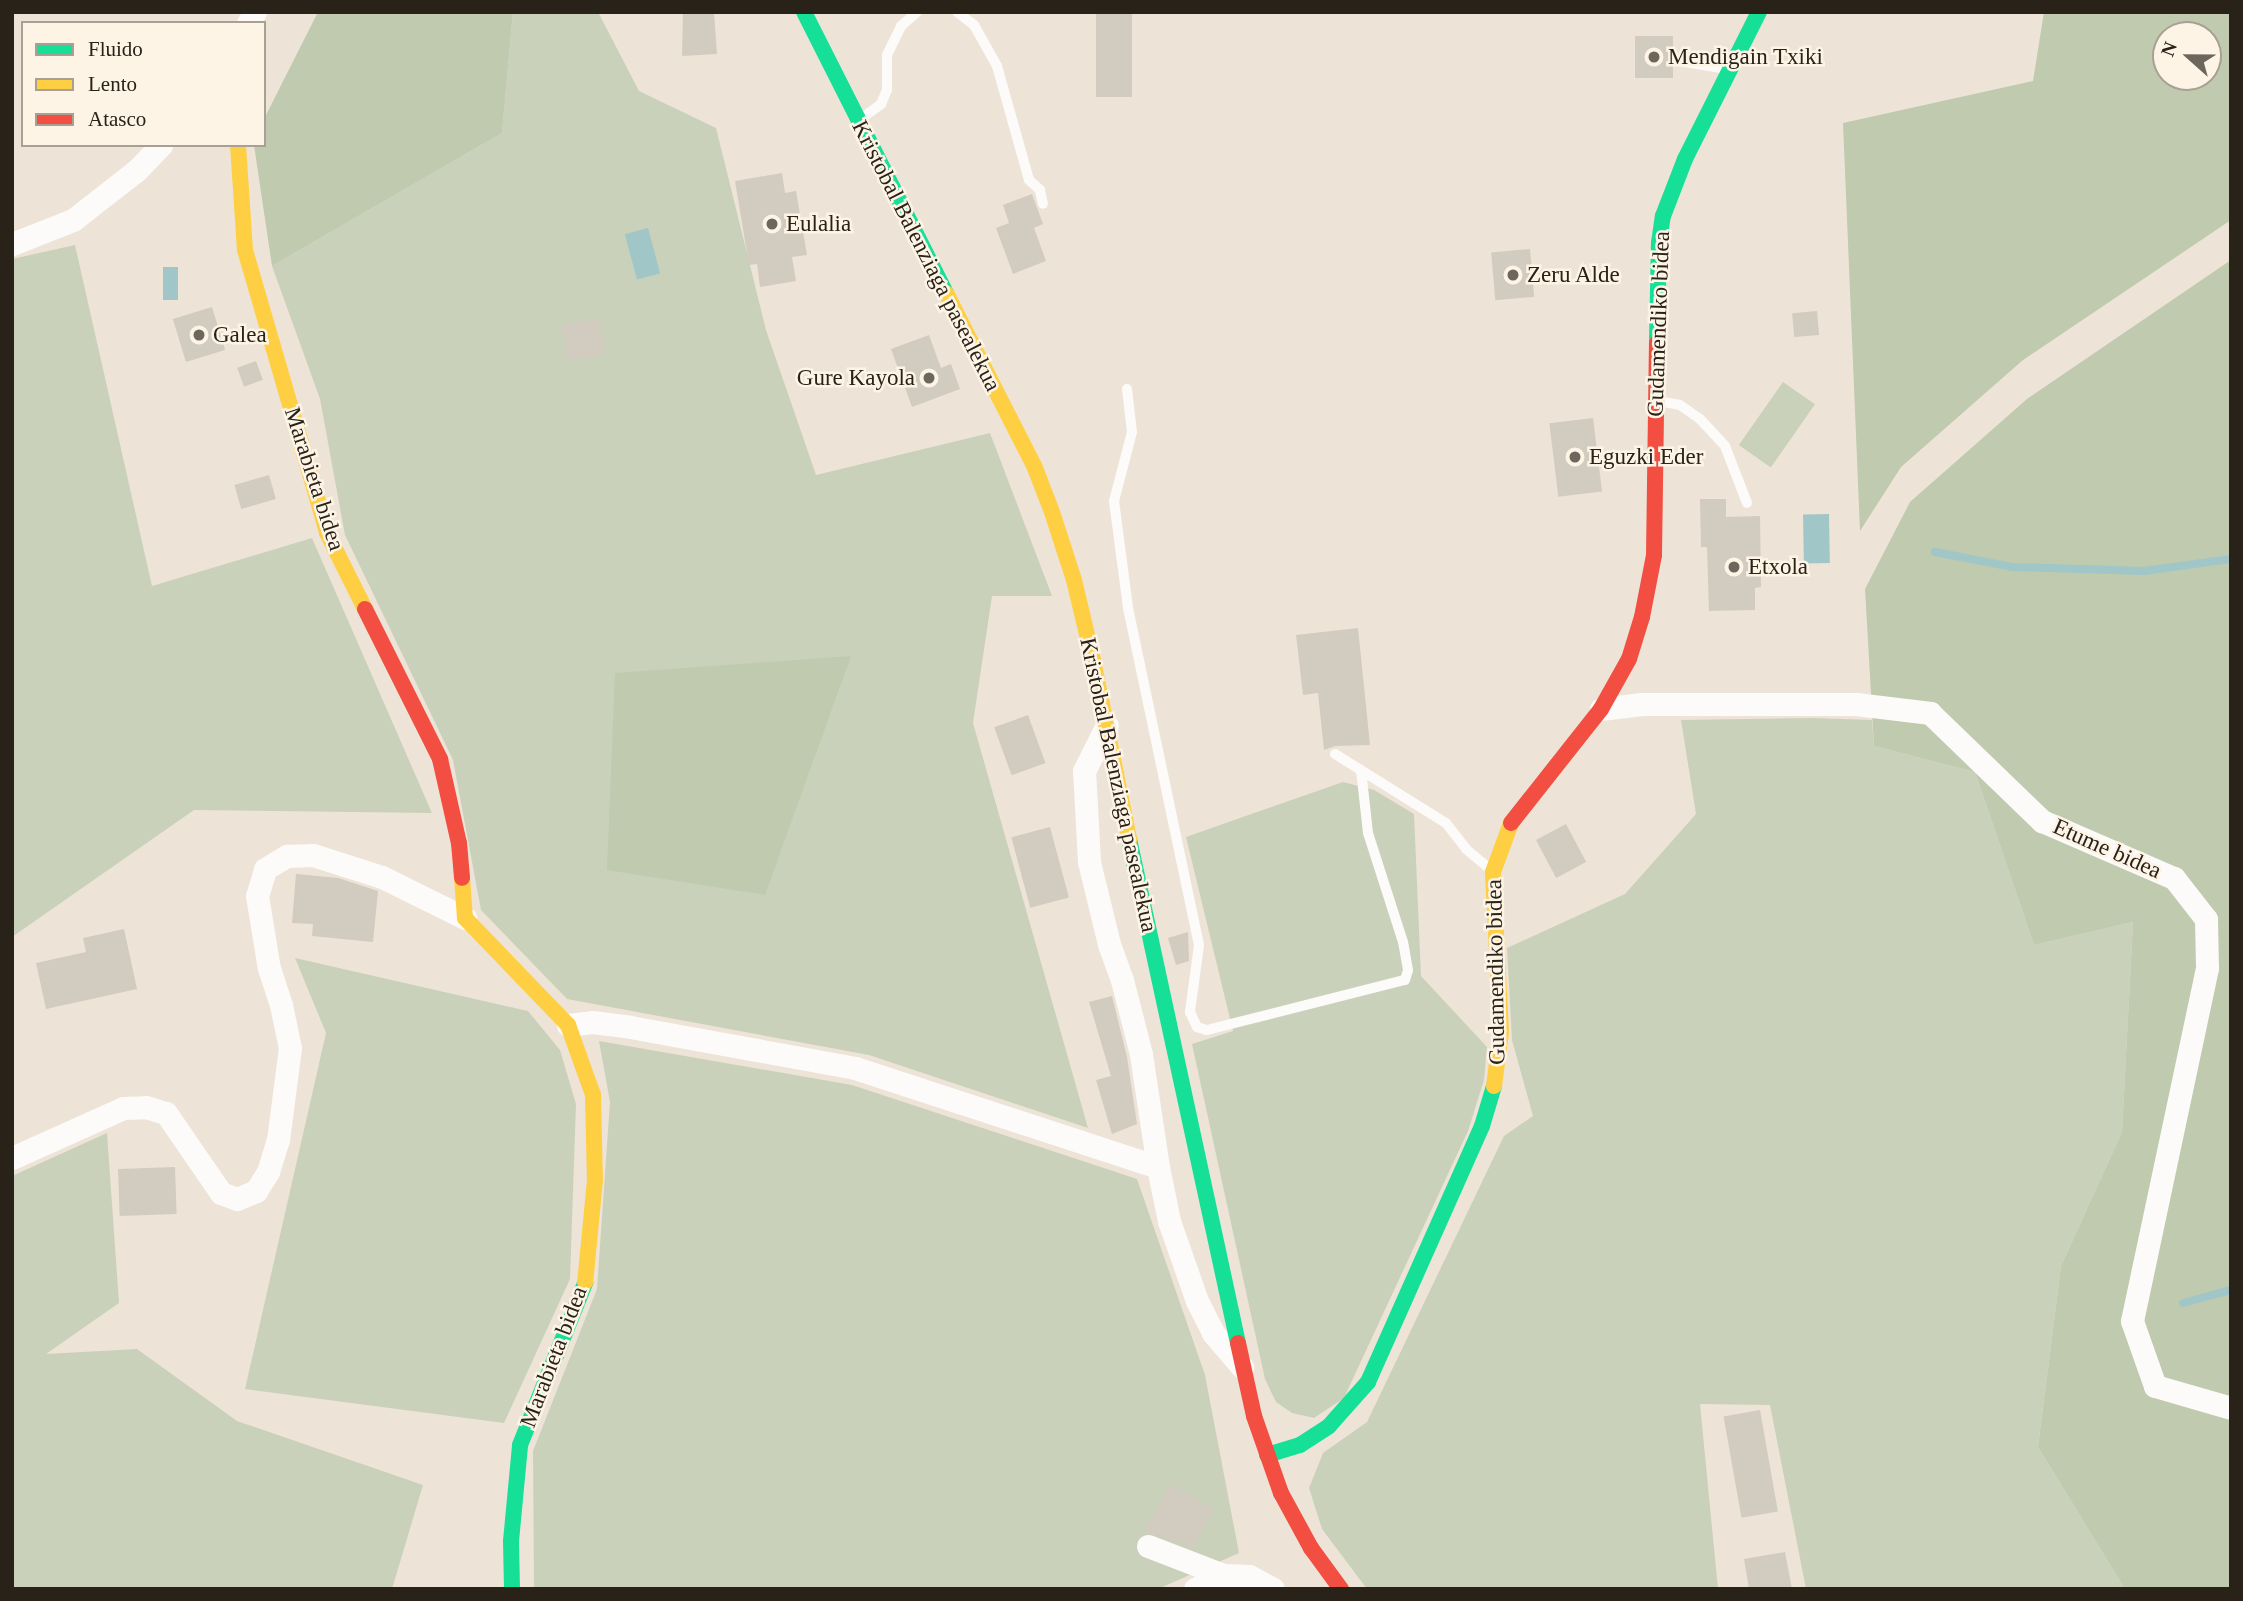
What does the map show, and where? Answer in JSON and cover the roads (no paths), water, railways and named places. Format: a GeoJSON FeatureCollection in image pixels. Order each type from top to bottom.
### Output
{"type":"FeatureCollection","features":[{"type":"Feature","properties":{"kind":"street","name":"Kristobal Balenziaga pasealekua"},"geometry":{"type":"LineString","coordinates":[[803,12],[1035,468],[1074,580],[1254,1416],[1282,1493],[1311,1548],[1341,1589]]}},
{"type":"Feature","properties":{"kind":"street","name":"Gudamendiko bidea"},"geometry":{"type":"LineString","coordinates":[[1267,1455],[1300,1445],[1329,1426],[1368,1382],[1482,1126],[1496,1079],[1500,1032],[1493,872],[1513,818],[1601,709],[1629,659],[1642,617],[1654,555],[1659,243],[1663,216],[1685,159],[1759,12]]}},
{"type":"Feature","properties":{"kind":"street"},"geometry":{"type":"LineString","coordinates":[[12,244],[73,220],[137,170],[159,147]]}},
{"type":"Feature","properties":{"kind":"street","name":"Marabieta bidea"},"geometry":{"type":"LineString","coordinates":[[238,147],[246,250],[327,533],[440,759],[459,843],[465,918]]}},
{"type":"Feature","properties":{"kind":"street","name":"Etume bidea"},"geometry":{"type":"LineString","coordinates":[[1601,709],[1642,704],[1856,704],[1930,713],[2042,821],[2174,878],[2206,919],[2207,968],[2132,1321],[2155,1386],[2231,1408]]}},
{"type":"Feature","properties":{"kind":"street"},"geometry":{"type":"LineString","coordinates":[[1107,725],[1084,771],[1089,862],[1109,944],[1122,980],[1141,1054],[1169,1221],[1197,1301],[1213,1333],[1244,1369]]}},
{"type":"Feature","properties":{"kind":"street","name":"Marabieta bidea"},"geometry":{"type":"LineString","coordinates":[[12,1158],[122,1108],[146,1107],[166,1113],[221,1193],[237,1199],[256,1191],[268,1172],[278,1140],[290,1048],[281,1005],[269,969],[257,896],[265,869],[287,856],[313,855],[382,877],[465,918],[568,1025],[593,1095],[594,1193],[585,1285],[520,1445],[511,1541],[512,1589]]}},
{"type":"Feature","properties":{"kind":"street"},"geometry":{"type":"LineString","coordinates":[[568,1025],[592,1022],[630,1027],[855,1068],[1158,1167]]}},
{"type":"Feature","properties":{"kind":"street"},"geometry":{"type":"LineString","coordinates":[[1148,1546],[1223,1574],[1249,1576],[1273,1589]]}},
{"type":"Feature","properties":{"kind":"street"},"geometry":{"type":"LineString","coordinates":[[1195,1589],[1223,1574]]}},
{"type":"Feature","properties":{"kind":"lane"},"geometry":{"type":"LineString","coordinates":[[857,122],[881,104],[887,90],[887,55],[901,26],[916,12]]}},
{"type":"Feature","properties":{"kind":"lane"},"geometry":{"type":"LineString","coordinates":[[957,12],[974,25],[997,66],[1029,180],[1040,190],[1044,204]]}},
{"type":"Feature","properties":{"kind":"lane"},"geometry":{"type":"LineString","coordinates":[[1679,61],[1730,69]]}},
{"type":"Feature","properties":{"kind":"lane"},"geometry":{"type":"LineString","coordinates":[[1127,389],[1132,432],[1114,501],[1128,608],[1199,945],[1190,1012],[1198,1027],[1207,1030],[1405,980],[1408,970],[1403,942],[1367,834],[1361,770]]}},
{"type":"Feature","properties":{"kind":"lane"},"geometry":{"type":"LineString","coordinates":[[1655,400],[1680,405],[1700,419],[1725,446],[1746,503]]}},
{"type":"Feature","properties":{"kind":"lane"},"geometry":{"type":"LineString","coordinates":[[1335,754],[1446,822],[1466,849],[1493,872]]}},
{"type":"Feature","properties":{"kind":"water"},"geometry":{"type":"Polygon","coordinates":[[[648,228],[660,273],[637,280],[625,234],[648,228]]]}},
{"type":"Feature","properties":{"kind":"water"},"geometry":{"type":"Polygon","coordinates":[[[163,267],[178,267],[178,300],[163,300],[163,267]]]}},
{"type":"Feature","properties":{"kind":"water"},"geometry":{"type":"Polygon","coordinates":[[[1803,514],[1829,514],[1830,563],[1804,563],[1803,514]]]}},
{"type":"Feature","properties":{"kind":"waterway"},"geometry":{"type":"LineString","coordinates":[[1935,552],[2012,567],[2144,571],[2231,559]]}},
{"type":"Feature","properties":{"kind":"waterway"},"geometry":{"type":"LineString","coordinates":[[2183,1303],[2231,1290]]}},
{"type":"Feature","properties":{"kind":"place","name":"Mendigain Txiki"},"geometry":{"type":"Point","coordinates":[1654,57]}},
{"type":"Feature","properties":{"kind":"place","name":"Eulalia"},"geometry":{"type":"Point","coordinates":[772,224]}},
{"type":"Feature","properties":{"kind":"place","name":"Zeru Alde"},"geometry":{"type":"Point","coordinates":[1513,275]}},
{"type":"Feature","properties":{"kind":"place","name":"Galea"},"geometry":{"type":"Point","coordinates":[199,335]}},
{"type":"Feature","properties":{"kind":"place","name":"Gure Kayola"},"geometry":{"type":"Point","coordinates":[929,378]}},
{"type":"Feature","properties":{"kind":"place","name":"Eguzki Eder"},"geometry":{"type":"Point","coordinates":[1575,457]}},
{"type":"Feature","properties":{"kind":"place","name":"Etxola"},"geometry":{"type":"Point","coordinates":[1734,567]}}]}
